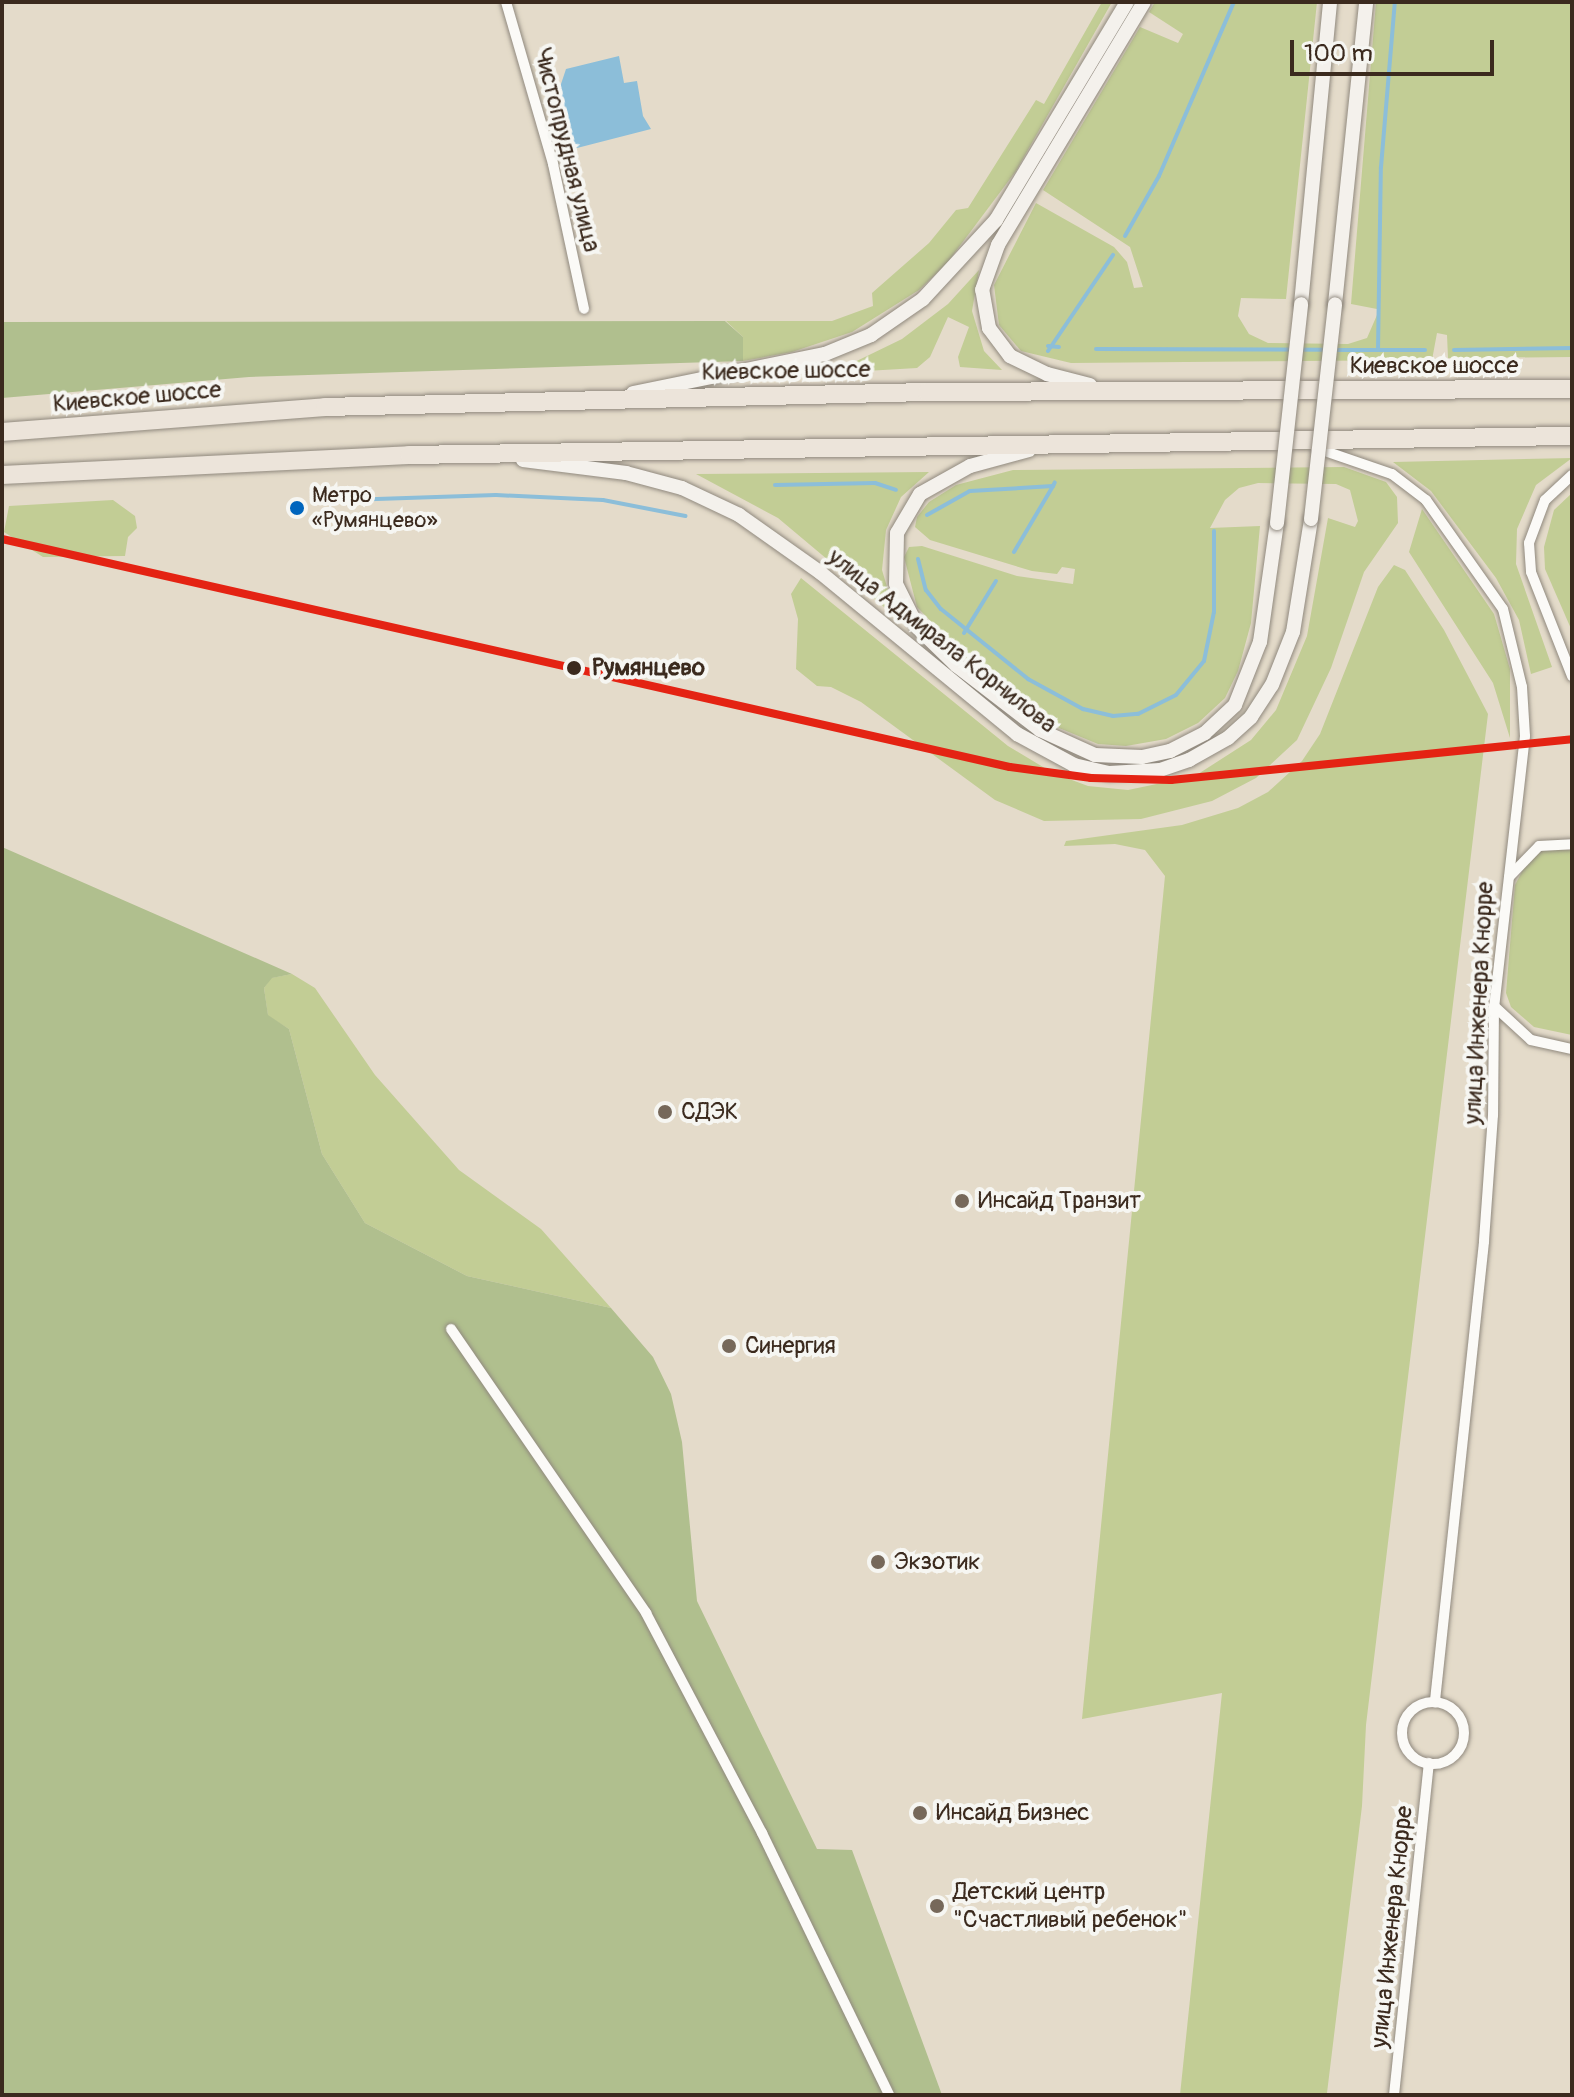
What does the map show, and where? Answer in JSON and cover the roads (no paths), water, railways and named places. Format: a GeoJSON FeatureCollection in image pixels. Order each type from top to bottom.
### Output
{"type":"FeatureCollection","features":[{"type":"Feature","properties":{"kind":"highway","name":"Киевское шоссе"},"geometry":{"type":"LineString","coordinates":[[2,432],[325,407],[1131,390],[1572,389]]}},
{"type":"Feature","properties":{"kind":"highway"},"geometry":{"type":"LineString","coordinates":[[2,475],[409,455],[1272,437],[1572,436]]}},
{"type":"Feature","properties":{"kind":"main road"},"geometry":{"type":"LineString","coordinates":[[593,400],[810,359],[856,343],[904,313],[955,269],[996,220],[1127,2]]}},
{"type":"Feature","properties":{"kind":"main road"},"geometry":{"type":"LineString","coordinates":[[1131,390],[1064,380],[1015,360],[992,334],[982,290],[998,245],[1144,2]]}},
{"type":"Feature","properties":{"kind":"main road","name":"улица Адмирала Корнилова"},"geometry":{"type":"LineString","coordinates":[[1064,442],[990,459],[935,482],[903,518],[893,570],[907,613],[937,649],[1026,721],[1079,750],[1111,757],[1156,754],[1193,740],[1226,715],[1256,659],[1277,523],[1330,2]]}},
{"type":"Feature","properties":{"kind":"main road","name":"улица Адмирала Корнилова"},"geometry":{"type":"LineString","coordinates":[[409,455],[576,465],[640,476],[707,499],[794,552],[1032,744],[1074,765],[1110,773],[1160,770],[1189,760],[1228,738],[1251,717],[1272,685],[1293,632],[1311,519],[1366,2]]}},
{"type":"Feature","properties":{"kind":"street","name":"Чистопрудная улица"},"geometry":{"type":"LineString","coordinates":[[506,2],[553,164],[584,309]]}},
{"type":"Feature","properties":{"kind":"street","name":"улица Инженера Кнорре"},"geometry":{"type":"LineString","coordinates":[[1272,437],[1347,456],[1411,486],[1454,535],[1503,609],[1517,653],[1525,722],[1494,1006],[1493,1115],[1484,1242],[1435,1702]]}},
{"type":"Feature","properties":{"kind":"street"},"geometry":{"type":"LineString","coordinates":[[1572,475],[1545,500],[1529,543],[1531,572],[1572,676]]}},
{"type":"Feature","properties":{"kind":"street"},"geometry":{"type":"LineString","coordinates":[[1506,882],[1520,861],[1539,846],[1572,844]]}},
{"type":"Feature","properties":{"kind":"street"},"geometry":{"type":"LineString","coordinates":[[1494,1006],[1531,1040],[1572,1049]]}},
{"type":"Feature","properties":{"kind":"street"},"geometry":{"type":"LineString","coordinates":[[451,1329],[646,1613],[762,1833],[889,2095]]}},
{"type":"Feature","properties":{"kind":"street"},"geometry":{"type":"LineString","coordinates":[[1435,1702],[1455,1711],[1463,1740],[1451,1758],[1429,1763],[1407,1749],[1402,1731],[1417,1707],[1435,1702]]}},
{"type":"Feature","properties":{"kind":"street","name":"улица Инженера Кнорре"},"geometry":{"type":"LineString","coordinates":[[1394,2095],[1429,1763]]}},
{"type":"Feature","properties":{"kind":"water"},"geometry":{"type":"Polygon","coordinates":[[[619,56],[624,83],[637,81],[643,116],[651,129],[577,148],[564,143],[559,90],[566,69],[619,56]]]}},
{"type":"Feature","properties":{"kind":"waterway"},"geometry":{"type":"LineString","coordinates":[[1125,236],[1159,176],[1234,2]]}},
{"type":"Feature","properties":{"kind":"waterway"},"geometry":{"type":"LineString","coordinates":[[1378,350],[1381,167],[1395,2]]}},
{"type":"Feature","properties":{"kind":"waterway"},"geometry":{"type":"LineString","coordinates":[[1048,351],[1113,255]]}},
{"type":"Feature","properties":{"kind":"waterway"},"geometry":{"type":"LineString","coordinates":[[1048,346],[1059,347]]}},
{"type":"Feature","properties":{"kind":"waterway"},"geometry":{"type":"LineString","coordinates":[[1454,350],[1572,348]]}},
{"type":"Feature","properties":{"kind":"waterway"},"geometry":{"type":"LineString","coordinates":[[1096,349],[1326,350]]}},
{"type":"Feature","properties":{"kind":"waterway"},"geometry":{"type":"LineString","coordinates":[[1335,350],[1425,350]]}},
{"type":"Feature","properties":{"kind":"waterway"},"geometry":{"type":"LineString","coordinates":[[927,515],[970,491],[1053,486],[1055,482]]}},
{"type":"Feature","properties":{"kind":"waterway"},"geometry":{"type":"LineString","coordinates":[[775,485],[875,483],[896,490]]}},
{"type":"Feature","properties":{"kind":"waterway"},"geometry":{"type":"LineString","coordinates":[[1014,552],[1053,486]]}},
{"type":"Feature","properties":{"kind":"waterway"},"geometry":{"type":"LineString","coordinates":[[347,500],[496,495],[603,500],[685,516]]}},
{"type":"Feature","properties":{"kind":"waterway"},"geometry":{"type":"LineString","coordinates":[[918,559],[926,590],[941,609],[1028,679],[1083,709],[1113,716],[1138,714],[1176,695],[1204,661],[1214,612],[1214,531]]}},
{"type":"Feature","properties":{"kind":"waterway"},"geometry":{"type":"LineString","coordinates":[[964,633],[996,581]]}},
{"type":"Feature","properties":{"kind":"place","name":"Метро «Румянцево»"},"geometry":{"type":"Point","coordinates":[297,508]}},
{"type":"Feature","properties":{"kind":"place","name":"Румянцево"},"geometry":{"type":"Point","coordinates":[574,668]}},
{"type":"Feature","properties":{"kind":"place","name":"СДЭК"},"geometry":{"type":"Point","coordinates":[665,1112]}},
{"type":"Feature","properties":{"kind":"place","name":"Инсайд Транзит"},"geometry":{"type":"Point","coordinates":[962,1201]}},
{"type":"Feature","properties":{"kind":"place","name":"Синергия"},"geometry":{"type":"Point","coordinates":[729,1346]}},
{"type":"Feature","properties":{"kind":"place","name":"Экзотик"},"geometry":{"type":"Point","coordinates":[878,1562]}},
{"type":"Feature","properties":{"kind":"place","name":"Инсайд Бизнес"},"geometry":{"type":"Point","coordinates":[920,1813]}},
{"type":"Feature","properties":{"kind":"place","name":"Детский центр \"Счастливый ребенок\""},"geometry":{"type":"Point","coordinates":[937,1906]}}]}
